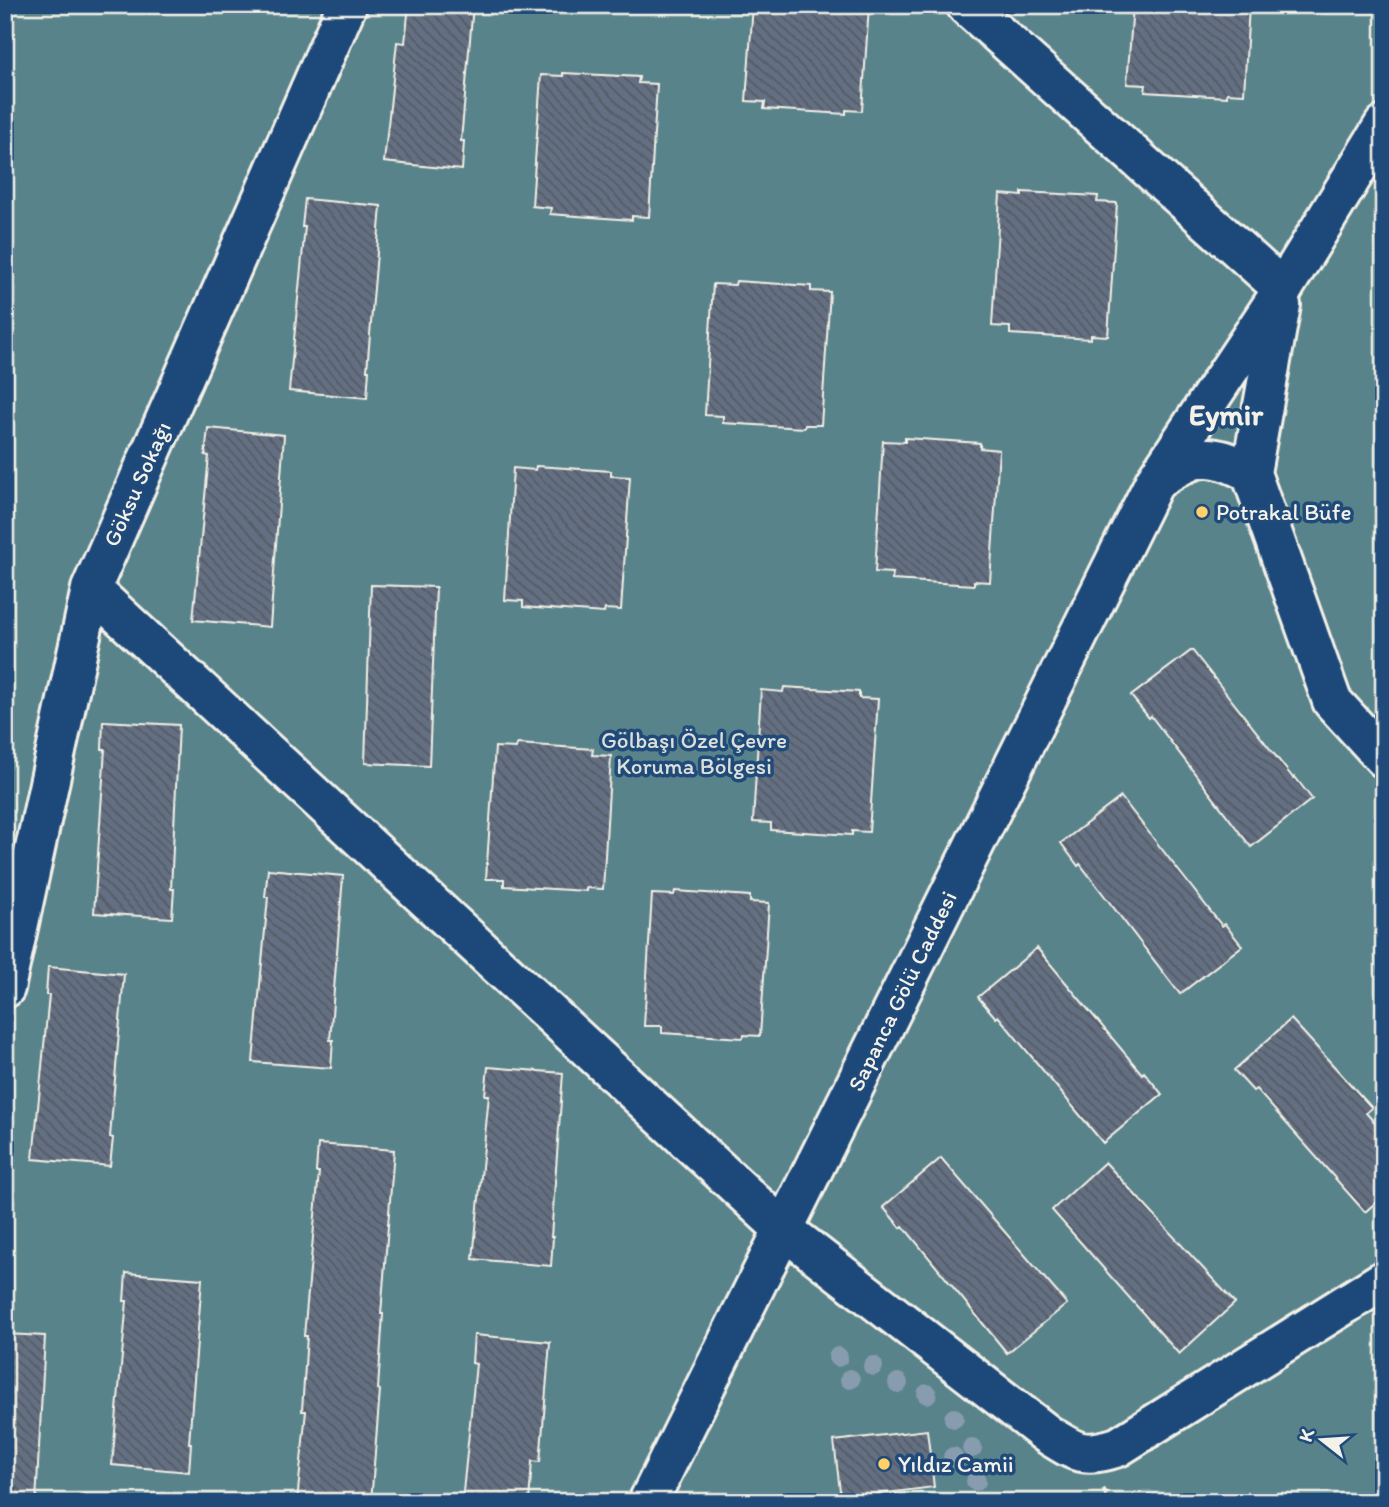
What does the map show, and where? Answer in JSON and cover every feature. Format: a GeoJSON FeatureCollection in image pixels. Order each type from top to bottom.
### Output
{"type":"FeatureCollection","features":[{"type":"Feature","properties":{"kind":"street","name":"Göksu Sokağı"},"geometry":{"type":"LineString","coordinates":[[5,988],[91,589],[346,5]]}},
{"type":"Feature","properties":{"kind":"street"},"geometry":{"type":"LineString","coordinates":[[966,5],[1283,289],[1251,473],[1332,701],[1384,758]]}},
{"type":"Feature","properties":{"kind":"street","name":"Sapanca Gölü Caddesi"},"geometry":{"type":"LineString","coordinates":[[648,1502],[1155,481],[1283,289],[1384,125]]}},
{"type":"Feature","properties":{"kind":"street"},"geometry":{"type":"LineString","coordinates":[[1155,481],[1193,458],[1223,460],[1251,473]]}},
{"type":"Feature","properties":{"kind":"street"},"geometry":{"type":"LineString","coordinates":[[91,589],[783,1229],[1047,1434],[1082,1454],[1118,1447],[1384,1280]]}},
{"type":"Feature","properties":{"kind":"green space","name":"Gölbaşı Özel Çevre Koruma Bölgesi"},"geometry":{"type":"Polygon","coordinates":[[[5,5],[1384,5],[1384,1502],[5,1502],[5,5]]]}},
{"type":"Feature","properties":{"kind":"building"},"geometry":{"type":"Polygon","coordinates":[[[409,5],[473,5],[461,141],[464,141],[462,170],[384,162],[397,42],[405,43],[409,5]]]}},
{"type":"Feature","properties":{"kind":"building"},"geometry":{"type":"Polygon","coordinates":[[[753,5],[869,5],[862,111],[846,110],[846,114],[764,109],[765,102],[746,101],[753,5]]]}},
{"type":"Feature","properties":{"kind":"building"},"geometry":{"type":"Polygon","coordinates":[[[1133,5],[1249,5],[1244,94],[1227,93],[1227,97],[1145,92],[1146,85],[1127,84],[1133,5]]]}},
{"type":"Feature","properties":{"kind":"building"},"geometry":{"type":"Polygon","coordinates":[[[563,73],[639,77],[638,83],[657,84],[649,217],[632,216],[632,220],[550,214],[551,208],[532,206],[541,75],[563,76],[563,73]]]}},
{"type":"Feature","properties":{"kind":"building"},"geometry":{"type":"Polygon","coordinates":[[[1022,192],[1098,196],[1097,202],[1117,203],[1108,336],[1091,335],[1091,339],[1010,334],[1010,327],[992,326],[1000,194],[1022,196],[1022,192]]]}},
{"type":"Feature","properties":{"kind":"building"},"geometry":{"type":"Polygon","coordinates":[[[305,199],[381,206],[367,398],[289,391],[305,227],[302,227],[305,199]]]}},
{"type":"Feature","properties":{"kind":"building"},"geometry":{"type":"Polygon","coordinates":[[[736,281],[811,286],[811,291],[830,292],[821,425],[805,425],[804,428],[723,423],[723,416],[705,415],[713,284],[735,285],[736,281]]]}},
{"type":"Feature","properties":{"kind":"building"},"geometry":{"type":"Polygon","coordinates":[[[208,428],[284,435],[270,627],[193,620],[209,456],[205,455],[208,428]]]}},
{"type":"Feature","properties":{"kind":"building"},"geometry":{"type":"Polygon","coordinates":[[[905,438],[980,443],[980,448],[999,450],[990,582],[974,581],[974,585],[892,580],[893,573],[875,572],[883,441],[905,442],[905,438]]]}},
{"type":"Feature","properties":{"kind":"building"},"geometry":{"type":"Polygon","coordinates":[[[536,466],[611,471],[611,476],[630,477],[621,610],[605,609],[604,613],[523,607],[523,601],[505,600],[513,468],[535,470],[536,466]]]}},
{"type":"Feature","properties":{"kind":"building"},"geometry":{"type":"Polygon","coordinates":[[[371,585],[436,587],[429,766],[365,763],[371,585]]]}},
{"type":"Feature","properties":{"kind":"building"},"geometry":{"type":"Polygon","coordinates":[[[1192,650],[1312,799],[1251,847],[1151,716],[1149,718],[1131,696],[1192,650]]]}},
{"type":"Feature","properties":{"kind":"building"},"geometry":{"type":"Polygon","coordinates":[[[784,687],[859,692],[859,698],[878,699],[869,832],[852,831],[852,835],[771,830],[771,823],[753,822],[761,690],[783,692],[784,687]]]}},
{"type":"Feature","properties":{"kind":"building"},"geometry":{"type":"Polygon","coordinates":[[[103,721],[179,725],[172,918],[94,913],[105,749],[102,749],[103,721]]]}},
{"type":"Feature","properties":{"kind":"building"},"geometry":{"type":"Polygon","coordinates":[[[517,744],[593,749],[592,755],[611,756],[603,889],[586,888],[586,891],[504,886],[504,879],[486,879],[495,747],[516,748],[517,744]]]}},
{"type":"Feature","properties":{"kind":"building"},"geometry":{"type":"Polygon","coordinates":[[[1121,797],[1222,926],[1225,924],[1242,946],[1180,994],[1061,843],[1121,797]]]}},
{"type":"Feature","properties":{"kind":"building"},"geometry":{"type":"Polygon","coordinates":[[[268,869],[343,876],[330,1040],[333,1040],[331,1068],[253,1062],[268,897],[265,897],[268,869]]]}},
{"type":"Feature","properties":{"kind":"building"},"geometry":{"type":"Polygon","coordinates":[[[675,891],[750,896],[750,902],[769,903],[760,1036],[744,1035],[743,1038],[662,1033],[662,1026],[644,1026],[652,894],[674,895],[675,891]]]}},
{"type":"Feature","properties":{"kind":"building"},"geometry":{"type":"Polygon","coordinates":[[[1037,948],[1142,1074],[1144,1072],[1162,1094],[1103,1143],[998,1016],[996,1018],[978,997],[1037,948]]]}},
{"type":"Feature","properties":{"kind":"building"},"geometry":{"type":"Polygon","coordinates":[[[48,967],[124,974],[110,1137],[113,1138],[110,1166],[33,1159],[49,995],[46,995],[48,967]]]}},
{"type":"Feature","properties":{"kind":"building"},"geometry":{"type":"Polygon","coordinates":[[[1291,1019],[1372,1108],[1366,1113],[1384,1133],[1384,1195],[1365,1212],[1256,1089],[1253,1091],[1234,1070],[1291,1019]]]}},
{"type":"Feature","properties":{"kind":"building"},"geometry":{"type":"Polygon","coordinates":[[[488,1067],[563,1073],[551,1266],[473,1259],[489,1095],[485,1095],[488,1067]]]}},
{"type":"Feature","properties":{"kind":"building"},"geometry":{"type":"Polygon","coordinates":[[[318,1144],[394,1150],[381,1314],[380,1390],[371,1502],[297,1502],[306,1411],[302,1411],[307,1336],[304,1336],[319,1172],[316,1172],[318,1144]]]}},
{"type":"Feature","properties":{"kind":"building"},"geometry":{"type":"Polygon","coordinates":[[[941,1158],[1067,1304],[1007,1353],[903,1226],[901,1228],[883,1207],[941,1158]]]}},
{"type":"Feature","properties":{"kind":"building"},"geometry":{"type":"Polygon","coordinates":[[[1105,1162],[1235,1303],[1179,1354],[1052,1210],[1105,1162]]]}},
{"type":"Feature","properties":{"kind":"building"},"geometry":{"type":"Polygon","coordinates":[[[126,1273],[202,1279],[189,1472],[112,1465],[127,1301],[124,1301],[126,1273]]]}},
{"type":"Feature","properties":{"kind":"building"},"geometry":{"type":"Polygon","coordinates":[[[5,1334],[45,1336],[36,1502],[5,1502],[5,1334]]]}},
{"type":"Feature","properties":{"kind":"building"},"geometry":{"type":"Polygon","coordinates":[[[474,1335],[550,1342],[540,1462],[532,1461],[529,1502],[462,1502],[476,1364],[472,1363],[474,1335]]]}},
{"type":"Feature","properties":{"kind":"building"},"geometry":{"type":"Polygon","coordinates":[[[927,1430],[934,1487],[841,1499],[834,1441],[927,1430]]]}},
{"type":"Feature","properties":{"kind":"place","name":"Potrakal Büfe"},"geometry":{"type":"Point","coordinates":[1202,512]}},
{"type":"Feature","properties":{"kind":"place","name":"Yıldız Camii"},"geometry":{"type":"Point","coordinates":[884,1464]}},
{"type":"Feature","properties":{"kind":"district","name":"Eymir"},"geometry":{"type":"Point","coordinates":[1226,415]}}]}
